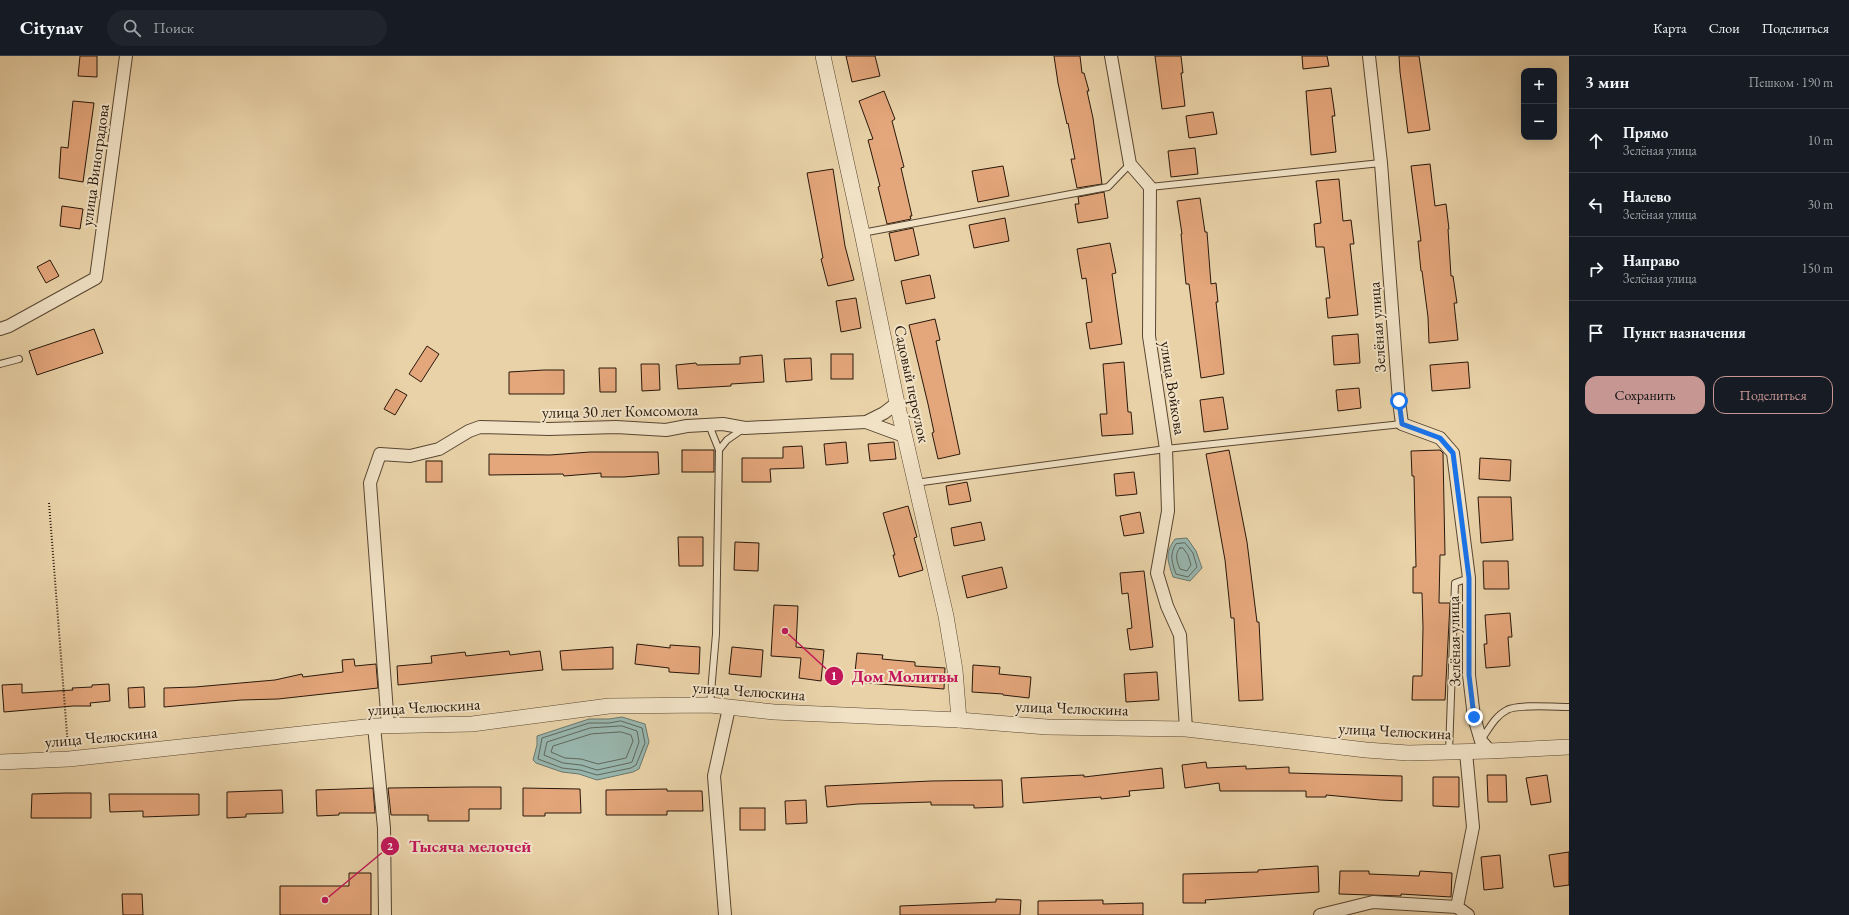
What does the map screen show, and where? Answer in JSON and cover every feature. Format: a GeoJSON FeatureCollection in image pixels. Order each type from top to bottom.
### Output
{"type":"FeatureCollection","features":[{"type":"Feature","properties":{"kind":"street","name":"улица Виноградова"},"geometry":{"type":"LineString","coordinates":[[0,329],[9,326],[96,278],[126,56]]}},
{"type":"Feature","properties":{"kind":"street","name":"Садовый переулок"},"geometry":{"type":"LineString","coordinates":[[823,56],[904,436],[946,616],[955,670],[959,720]]}},
{"type":"Feature","properties":{"kind":"street"},"geometry":{"type":"LineString","coordinates":[[1111,56],[1130,164],[1150,187]]}},
{"type":"Feature","properties":{"kind":"street","name":"Зелёная улица"},"geometry":{"type":"LineString","coordinates":[[1369,56],[1381,162],[1402,424],[1440,438],[1453,453],[1469,578],[1469,675],[1474,717],[1485,746]]}},
{"type":"Feature","properties":{"kind":"street","name":"улица Войкова"},"geometry":{"type":"LineString","coordinates":[[1150,187],[1149,336],[1166,449],[1168,511],[1157,573],[1167,606],[1180,635],[1186,729]]}},
{"type":"Feature","properties":{"kind":"street","name":"улица 30 лет Комсомола"},"geometry":{"type":"LineString","coordinates":[[866,422],[884,413],[897,403]]}},
{"type":"Feature","properties":{"kind":"street","name":"улица 30 лет Комсомола"},"geometry":{"type":"LineString","coordinates":[[381,726],[370,483],[380,454],[410,456],[439,449],[469,431],[480,427],[549,429],[616,426],[666,430],[686,426],[723,424],[745,428],[866,422],[904,436]]}},
{"type":"Feature","properties":{"kind":"street","name":"улица Челюскина"},"geometry":{"type":"LineString","coordinates":[[0,762],[69,759],[381,726],[472,724],[609,706],[710,705],[774,712],[959,720],[1047,727],[1186,729],[1366,750],[1408,753],[1466,752],[1485,746],[1569,747]]}},
{"type":"Feature","properties":{"kind":"street"},"geometry":{"type":"LineString","coordinates":[[725,915],[714,776],[729,708]]}},
{"type":"Feature","properties":{"kind":"street"},"geometry":{"type":"LineString","coordinates":[[381,726],[385,915]]}},
{"type":"Feature","properties":{"kind":"street"},"geometry":{"type":"LineString","coordinates":[[1457,907],[1473,827],[1466,752]]}},
{"type":"Feature","properties":{"kind":"street"},"geometry":{"type":"LineString","coordinates":[[1320,915],[1373,902],[1457,907],[1468,915]]}},
{"type":"Feature","properties":{"kind":"lane"},"geometry":{"type":"LineString","coordinates":[[1150,187],[1381,162]]}},
{"type":"Feature","properties":{"kind":"lane"},"geometry":{"type":"LineString","coordinates":[[862,234],[1108,187],[1130,164]]}},
{"type":"Feature","properties":{"kind":"lane"},"geometry":{"type":"LineString","coordinates":[[0,364],[19,360]]}},
{"type":"Feature","properties":{"kind":"lane"},"geometry":{"type":"LineString","coordinates":[[915,483],[1166,449],[1402,424]]}},
{"type":"Feature","properties":{"kind":"lane"},"geometry":{"type":"LineString","coordinates":[[709,425],[719,450],[716,634],[710,705]]}},
{"type":"Feature","properties":{"kind":"lane"},"geometry":{"type":"LineString","coordinates":[[719,450],[727,440],[745,428]]}},
{"type":"Feature","properties":{"kind":"lane"},"geometry":{"type":"LineString","coordinates":[[1449,753],[1455,583],[1469,578]]}},
{"type":"Feature","properties":{"kind":"lane"},"geometry":{"type":"LineString","coordinates":[[1485,746],[1495,720],[1508,709],[1517,707],[1569,707]]}},
{"type":"Feature","properties":{"kind":"path"},"geometry":{"type":"LineString","coordinates":[[49,503],[69,759]]}},
{"type":"Feature","properties":{"kind":"water"},"geometry":{"type":"Polygon","coordinates":[[[1187,538],[1196,551],[1202,568],[1190,581],[1173,577],[1168,558],[1169,549],[1175,539],[1187,538]]]}},
{"type":"Feature","properties":{"kind":"water"},"geometry":{"type":"Polygon","coordinates":[[[622,717],[645,724],[649,742],[639,769],[633,772],[597,780],[579,774],[562,772],[536,763],[533,760],[537,745],[537,736],[589,719],[609,719],[622,717]]]}},
{"type":"Feature","properties":{"kind":"building"},"geometry":{"type":"Polygon","coordinates":[[[80,56],[97,56],[97,77],[78,76],[80,56]]]}},
{"type":"Feature","properties":{"kind":"building"},"geometry":{"type":"Polygon","coordinates":[[[846,56],[875,56],[880,76],[852,82],[846,56]]]}},
{"type":"Feature","properties":{"kind":"building"},"geometry":{"type":"Polygon","coordinates":[[[1054,56],[1080,56],[1082,73],[1084,73],[1089,91],[1087,91],[1093,118],[1102,184],[1077,188],[1071,159],[1075,159],[1058,83],[1054,56]]]}},
{"type":"Feature","properties":{"kind":"building"},"geometry":{"type":"Polygon","coordinates":[[[1155,56],[1181,56],[1183,73],[1181,73],[1185,106],[1162,109],[1155,56]]]}},
{"type":"Feature","properties":{"kind":"building"},"geometry":{"type":"Polygon","coordinates":[[[1302,56],[1327,56],[1329,66],[1303,69],[1302,56]]]}},
{"type":"Feature","properties":{"kind":"building"},"geometry":{"type":"Polygon","coordinates":[[[1399,56],[1419,56],[1430,130],[1408,133],[1399,56]]]}},
{"type":"Feature","properties":{"kind":"building"},"geometry":{"type":"Polygon","coordinates":[[[1331,88],[1335,116],[1332,116],[1336,152],[1311,155],[1306,91],[1331,88]]]}},
{"type":"Feature","properties":{"kind":"building"},"geometry":{"type":"Polygon","coordinates":[[[884,91],[895,119],[892,121],[904,167],[901,168],[912,216],[910,216],[911,219],[887,224],[878,187],[880,186],[868,140],[873,139],[859,101],[884,91]]]}},
{"type":"Feature","properties":{"kind":"building"},"geometry":{"type":"Polygon","coordinates":[[[73,101],[94,103],[83,182],[59,178],[61,147],[68,148],[73,101]]]}},
{"type":"Feature","properties":{"kind":"building"},"geometry":{"type":"Polygon","coordinates":[[[1213,112],[1217,134],[1189,138],[1186,116],[1213,112]]]}},
{"type":"Feature","properties":{"kind":"building"},"geometry":{"type":"Polygon","coordinates":[[[1195,148],[1198,174],[1171,177],[1168,151],[1195,148]]]}},
{"type":"Feature","properties":{"kind":"building"},"geometry":{"type":"Polygon","coordinates":[[[1430,164],[1435,206],[1446,204],[1449,229],[1451,276],[1453,276],[1457,303],[1454,303],[1458,340],[1429,343],[1428,317],[1418,241],[1421,241],[1411,166],[1430,164]]]}},
{"type":"Feature","properties":{"kind":"building"},"geometry":{"type":"Polygon","coordinates":[[[1003,166],[1009,196],[978,202],[972,171],[1003,166]]]}},
{"type":"Feature","properties":{"kind":"building"},"geometry":{"type":"Polygon","coordinates":[[[833,169],[845,246],[854,280],[828,286],[821,259],[823,258],[807,173],[833,169]]]}},
{"type":"Feature","properties":{"kind":"building"},"geometry":{"type":"Polygon","coordinates":[[[1339,179],[1343,221],[1351,220],[1354,244],[1350,244],[1358,315],[1328,318],[1326,298],[1330,298],[1324,247],[1316,247],[1314,224],[1321,223],[1316,181],[1339,179]]]}},
{"type":"Feature","properties":{"kind":"building"},"geometry":{"type":"Polygon","coordinates":[[[1104,192],[1108,218],[1078,223],[1075,204],[1079,204],[1078,197],[1104,192]]]}},
{"type":"Feature","properties":{"kind":"building"},"geometry":{"type":"Polygon","coordinates":[[[1200,198],[1205,232],[1207,232],[1211,284],[1216,283],[1218,302],[1216,302],[1224,374],[1201,378],[1189,284],[1186,284],[1182,234],[1177,201],[1200,198]]]}},
{"type":"Feature","properties":{"kind":"building"},"geometry":{"type":"Polygon","coordinates":[[[62,206],[83,209],[80,229],[60,226],[62,206]]]}},
{"type":"Feature","properties":{"kind":"building"},"geometry":{"type":"Polygon","coordinates":[[[1005,218],[1009,241],[974,248],[969,225],[1005,218]]]}},
{"type":"Feature","properties":{"kind":"building"},"geometry":{"type":"Polygon","coordinates":[[[913,228],[919,255],[895,261],[889,233],[913,228]]]}},
{"type":"Feature","properties":{"kind":"building"},"geometry":{"type":"Polygon","coordinates":[[[1110,243],[1116,273],[1112,274],[1122,344],[1090,349],[1086,323],[1092,322],[1086,278],[1082,279],[1077,249],[1110,243]]]}},
{"type":"Feature","properties":{"kind":"building"},"geometry":{"type":"Polygon","coordinates":[[[50,260],[59,276],[46,283],[37,267],[50,260]]]}},
{"type":"Feature","properties":{"kind":"building"},"geometry":{"type":"Polygon","coordinates":[[[930,275],[935,298],[906,304],[901,281],[930,275]]]}},
{"type":"Feature","properties":{"kind":"building"},"geometry":{"type":"Polygon","coordinates":[[[856,298],[861,328],[841,332],[836,301],[856,298]]]}},
{"type":"Feature","properties":{"kind":"building"},"geometry":{"type":"Polygon","coordinates":[[[935,319],[940,340],[936,341],[960,454],[938,459],[932,433],[934,432],[928,404],[909,325],[935,319]]]}},
{"type":"Feature","properties":{"kind":"building"},"geometry":{"type":"Polygon","coordinates":[[[94,329],[103,353],[37,375],[29,351],[94,329]]]}},
{"type":"Feature","properties":{"kind":"building"},"geometry":{"type":"Polygon","coordinates":[[[1358,334],[1360,363],[1334,365],[1332,336],[1358,334]]]}},
{"type":"Feature","properties":{"kind":"building"},"geometry":{"type":"Polygon","coordinates":[[[427,346],[439,354],[421,382],[409,374],[427,346]]]}},
{"type":"Feature","properties":{"kind":"building"},"geometry":{"type":"Polygon","coordinates":[[[831,354],[853,354],[853,379],[831,379],[831,354]]]}},
{"type":"Feature","properties":{"kind":"building"},"geometry":{"type":"Polygon","coordinates":[[[762,355],[764,382],[731,384],[731,386],[678,389],[676,365],[696,363],[697,365],[740,364],[740,357],[762,355]]]}},
{"type":"Feature","properties":{"kind":"building"},"geometry":{"type":"Polygon","coordinates":[[[811,358],[812,380],[786,382],[784,359],[811,358]]]}},
{"type":"Feature","properties":{"kind":"building"},"geometry":{"type":"Polygon","coordinates":[[[1124,362],[1128,412],[1131,412],[1133,434],[1102,436],[1100,414],[1107,414],[1103,364],[1124,362]]]}},
{"type":"Feature","properties":{"kind":"building"},"geometry":{"type":"Polygon","coordinates":[[[1468,362],[1470,388],[1432,391],[1430,365],[1468,362]]]}},
{"type":"Feature","properties":{"kind":"building"},"geometry":{"type":"Polygon","coordinates":[[[641,364],[659,364],[660,390],[642,391],[641,364]]]}},
{"type":"Feature","properties":{"kind":"building"},"geometry":{"type":"Polygon","coordinates":[[[599,368],[616,368],[616,392],[600,392],[599,368]]]}},
{"type":"Feature","properties":{"kind":"building"},"geometry":{"type":"Polygon","coordinates":[[[564,370],[564,394],[509,394],[509,372],[564,370]]]}},
{"type":"Feature","properties":{"kind":"building"},"geometry":{"type":"Polygon","coordinates":[[[1359,388],[1361,408],[1338,411],[1336,390],[1359,388]]]}},
{"type":"Feature","properties":{"kind":"building"},"geometry":{"type":"Polygon","coordinates":[[[396,389],[407,395],[395,415],[384,409],[396,389]]]}},
{"type":"Feature","properties":{"kind":"building"},"geometry":{"type":"Polygon","coordinates":[[[1223,397],[1228,429],[1204,432],[1200,400],[1223,397]]]}},
{"type":"Feature","properties":{"kind":"building"},"geometry":{"type":"Polygon","coordinates":[[[846,442],[848,463],[826,465],[824,444],[846,442]]]}},
{"type":"Feature","properties":{"kind":"building"},"geometry":{"type":"Polygon","coordinates":[[[894,442],[896,459],[870,461],[868,444],[894,442]]]}},
{"type":"Feature","properties":{"kind":"building"},"geometry":{"type":"Polygon","coordinates":[[[802,446],[804,468],[770,469],[771,482],[742,482],[742,458],[783,458],[783,447],[802,446]]]}},
{"type":"Feature","properties":{"kind":"building"},"geometry":{"type":"Polygon","coordinates":[[[682,450],[714,450],[714,472],[682,472],[682,450]]]}},
{"type":"Feature","properties":{"kind":"building"},"geometry":{"type":"Polygon","coordinates":[[[1229,450],[1247,542],[1257,622],[1259,622],[1263,700],[1239,701],[1234,618],[1231,618],[1225,560],[1206,454],[1229,450]]]}},
{"type":"Feature","properties":{"kind":"building"},"geometry":{"type":"Polygon","coordinates":[[[1440,450],[1443,453],[1445,555],[1440,555],[1439,603],[1450,603],[1445,700],[1412,700],[1413,676],[1422,676],[1423,628],[1422,593],[1413,593],[1413,567],[1416,567],[1414,476],[1412,476],[1411,451],[1440,450]]]}},
{"type":"Feature","properties":{"kind":"building"},"geometry":{"type":"Polygon","coordinates":[[[590,452],[658,452],[659,474],[624,477],[601,477],[601,473],[564,476],[563,474],[489,475],[489,454],[550,455],[590,452]]]}},
{"type":"Feature","properties":{"kind":"building"},"geometry":{"type":"Polygon","coordinates":[[[1480,458],[1511,460],[1510,481],[1479,479],[1480,458]]]}},
{"type":"Feature","properties":{"kind":"building"},"geometry":{"type":"Polygon","coordinates":[[[426,461],[442,461],[442,482],[426,482],[426,461]]]}},
{"type":"Feature","properties":{"kind":"building"},"geometry":{"type":"Polygon","coordinates":[[[1134,472],[1137,494],[1116,496],[1114,474],[1134,472]]]}},
{"type":"Feature","properties":{"kind":"building"},"geometry":{"type":"Polygon","coordinates":[[[967,482],[971,501],[949,505],[946,486],[967,482]]]}},
{"type":"Feature","properties":{"kind":"building"},"geometry":{"type":"Polygon","coordinates":[[[1478,497],[1511,497],[1513,540],[1481,543],[1478,497]]]}},
{"type":"Feature","properties":{"kind":"building"},"geometry":{"type":"Polygon","coordinates":[[[908,506],[917,537],[914,538],[923,570],[899,577],[893,555],[895,555],[883,513],[908,506]]]}},
{"type":"Feature","properties":{"kind":"building"},"geometry":{"type":"Polygon","coordinates":[[[1140,512],[1144,533],[1124,536],[1120,516],[1140,512]]]}},
{"type":"Feature","properties":{"kind":"building"},"geometry":{"type":"Polygon","coordinates":[[[981,522],[985,540],[954,546],[951,528],[981,522]]]}},
{"type":"Feature","properties":{"kind":"building"},"geometry":{"type":"Polygon","coordinates":[[[678,537],[703,537],[703,566],[679,566],[678,537]]]}},
{"type":"Feature","properties":{"kind":"building"},"geometry":{"type":"Polygon","coordinates":[[[735,542],[759,543],[758,571],[734,570],[735,542]]]}},
{"type":"Feature","properties":{"kind":"building"},"geometry":{"type":"Polygon","coordinates":[[[1483,561],[1508,561],[1509,589],[1484,589],[1483,561]]]}},
{"type":"Feature","properties":{"kind":"building"},"geometry":{"type":"Polygon","coordinates":[[[1002,567],[1007,588],[967,598],[962,576],[1002,567]]]}},
{"type":"Feature","properties":{"kind":"building"},"geometry":{"type":"Polygon","coordinates":[[[1144,571],[1153,647],[1130,650],[1127,629],[1132,628],[1128,593],[1122,594],[1120,573],[1144,571]]]}},
{"type":"Feature","properties":{"kind":"building"},"geometry":{"type":"Polygon","coordinates":[[[774,605],[798,606],[796,647],[824,650],[821,681],[799,678],[801,658],[771,656],[774,605]]]}},
{"type":"Feature","properties":{"kind":"building"},"geometry":{"type":"Polygon","coordinates":[[[1510,613],[1512,637],[1508,637],[1510,666],[1486,668],[1484,644],[1487,644],[1485,615],[1510,613]]]}},
{"type":"Feature","properties":{"kind":"building"},"geometry":{"type":"Polygon","coordinates":[[[637,644],[670,648],[670,645],[700,647],[699,674],[669,672],[669,668],[635,664],[637,644]]]}},
{"type":"Feature","properties":{"kind":"building"},"geometry":{"type":"Polygon","coordinates":[[[613,647],[613,669],[562,670],[560,651],[613,647]]]}},
{"type":"Feature","properties":{"kind":"building"},"geometry":{"type":"Polygon","coordinates":[[[732,647],[763,650],[761,677],[729,674],[732,647]]]}},
{"type":"Feature","properties":{"kind":"building"},"geometry":{"type":"Polygon","coordinates":[[[509,651],[510,655],[540,651],[543,670],[398,685],[397,666],[432,663],[431,656],[465,652],[466,656],[509,651]]]}},
{"type":"Feature","properties":{"kind":"building"},"geometry":{"type":"Polygon","coordinates":[[[857,653],[883,655],[882,659],[915,662],[915,666],[945,668],[944,689],[854,682],[857,653]]]}},
{"type":"Feature","properties":{"kind":"building"},"geometry":{"type":"Polygon","coordinates":[[[354,659],[355,666],[376,664],[378,688],[278,699],[241,700],[164,707],[164,688],[195,687],[275,680],[302,674],[303,677],[343,672],[342,660],[354,659]]]}},
{"type":"Feature","properties":{"kind":"building"},"geometry":{"type":"Polygon","coordinates":[[[973,665],[1000,667],[999,674],[1031,677],[1029,698],[1003,694],[972,692],[973,665]]]}},
{"type":"Feature","properties":{"kind":"building"},"geometry":{"type":"Polygon","coordinates":[[[1157,672],[1159,700],[1126,702],[1124,674],[1157,672]]]}},
{"type":"Feature","properties":{"kind":"building"},"geometry":{"type":"Polygon","coordinates":[[[22,684],[22,693],[73,690],[72,688],[109,684],[110,701],[90,703],[91,706],[73,706],[4,712],[2,685],[22,684]]]}},
{"type":"Feature","properties":{"kind":"building"},"geometry":{"type":"Polygon","coordinates":[[[144,687],[145,707],[129,708],[128,688],[144,687]]]}},
{"type":"Feature","properties":{"kind":"building"},"geometry":{"type":"Polygon","coordinates":[[[1206,762],[1207,768],[1246,766],[1246,769],[1289,767],[1289,773],[1402,776],[1402,801],[1326,795],[1326,797],[1306,797],[1306,791],[1220,791],[1219,783],[1185,788],[1182,765],[1206,762]]]}},
{"type":"Feature","properties":{"kind":"building"},"geometry":{"type":"Polygon","coordinates":[[[1162,768],[1164,788],[1129,791],[1130,796],[1023,803],[1021,778],[1084,775],[1084,777],[1162,768]]]}},
{"type":"Feature","properties":{"kind":"building"},"geometry":{"type":"Polygon","coordinates":[[[1487,775],[1506,775],[1507,802],[1488,802],[1487,775]]]}},
{"type":"Feature","properties":{"kind":"building"},"geometry":{"type":"Polygon","coordinates":[[[1547,775],[1551,802],[1531,805],[1526,778],[1547,775]]]}},
{"type":"Feature","properties":{"kind":"building"},"geometry":{"type":"Polygon","coordinates":[[[1433,777],[1459,777],[1459,807],[1433,806],[1433,777]]]}},
{"type":"Feature","properties":{"kind":"building"},"geometry":{"type":"Polygon","coordinates":[[[1002,780],[1003,807],[974,808],[974,805],[931,805],[931,802],[858,804],[827,807],[825,786],[931,781],[1002,780]]]}},
{"type":"Feature","properties":{"kind":"building"},"geometry":{"type":"Polygon","coordinates":[[[501,787],[501,809],[469,809],[469,821],[428,821],[428,815],[391,815],[388,788],[501,787]]]}},
{"type":"Feature","properties":{"kind":"building"},"geometry":{"type":"Polygon","coordinates":[[[373,788],[375,813],[339,813],[339,815],[317,816],[316,790],[373,788]]]}},
{"type":"Feature","properties":{"kind":"building"},"geometry":{"type":"Polygon","coordinates":[[[523,788],[580,789],[581,813],[545,813],[545,816],[523,816],[523,788]]]}},
{"type":"Feature","properties":{"kind":"building"},"geometry":{"type":"Polygon","coordinates":[[[667,789],[667,791],[702,791],[703,811],[667,811],[667,815],[606,815],[606,790],[667,789]]]}},
{"type":"Feature","properties":{"kind":"building"},"geometry":{"type":"Polygon","coordinates":[[[282,790],[283,813],[246,814],[246,817],[227,818],[227,792],[282,790]]]}},
{"type":"Feature","properties":{"kind":"building"},"geometry":{"type":"Polygon","coordinates":[[[91,793],[91,818],[31,818],[32,794],[91,793]]]}},
{"type":"Feature","properties":{"kind":"building"},"geometry":{"type":"Polygon","coordinates":[[[109,794],[199,794],[199,815],[143,817],[143,811],[110,812],[109,794]]]}},
{"type":"Feature","properties":{"kind":"building"},"geometry":{"type":"Polygon","coordinates":[[[806,800],[807,823],[786,824],[785,801],[806,800]]]}},
{"type":"Feature","properties":{"kind":"building"},"geometry":{"type":"Polygon","coordinates":[[[740,808],[765,808],[765,830],[740,830],[740,808]]]}},
{"type":"Feature","properties":{"kind":"building"},"geometry":{"type":"Polygon","coordinates":[[[1569,852],[1569,885],[1554,887],[1549,855],[1569,852]]]}},
{"type":"Feature","properties":{"kind":"building"},"geometry":{"type":"Polygon","coordinates":[[[1500,855],[1503,888],[1484,890],[1481,857],[1500,855]]]}},
{"type":"Feature","properties":{"kind":"building"},"geometry":{"type":"Polygon","coordinates":[[[1318,866],[1319,892],[1205,900],[1206,903],[1183,903],[1183,874],[1258,872],[1258,870],[1318,866]]]}},
{"type":"Feature","properties":{"kind":"building"},"geometry":{"type":"Polygon","coordinates":[[[1340,871],[1369,871],[1369,874],[1419,876],[1420,871],[1452,873],[1451,897],[1401,894],[1401,896],[1339,894],[1340,871]]]}},
{"type":"Feature","properties":{"kind":"building"},"geometry":{"type":"Polygon","coordinates":[[[349,873],[371,873],[371,915],[280,915],[280,886],[349,886],[349,873]]]}},
{"type":"Feature","properties":{"kind":"building"},"geometry":{"type":"Polygon","coordinates":[[[122,894],[142,894],[143,915],[123,915],[122,894]]]}},
{"type":"Feature","properties":{"kind":"building"},"geometry":{"type":"Polygon","coordinates":[[[996,899],[1021,900],[1020,915],[900,915],[900,906],[996,902],[996,899]]]}},
{"type":"Feature","properties":{"kind":"building"},"geometry":{"type":"Polygon","coordinates":[[[1103,900],[1103,904],[1143,903],[1143,915],[1038,915],[1038,901],[1103,900]]]}},
{"type":"Feature","properties":{"kind":"place","name":"Дом Молитвы"},"geometry":{"type":"Point","coordinates":[785,631]}},
{"type":"Feature","properties":{"kind":"place","name":"Тысяча мелочей"},"geometry":{"type":"Point","coordinates":[325,900]}},
{"type":"Feature","properties":{"kind":"route"},"geometry":{"type":"LineString","coordinates":[[1399,401],[1402,424],[1440,438],[1453,453],[1454,472],[1469,578],[1469,675],[1474,717]]}}]}
